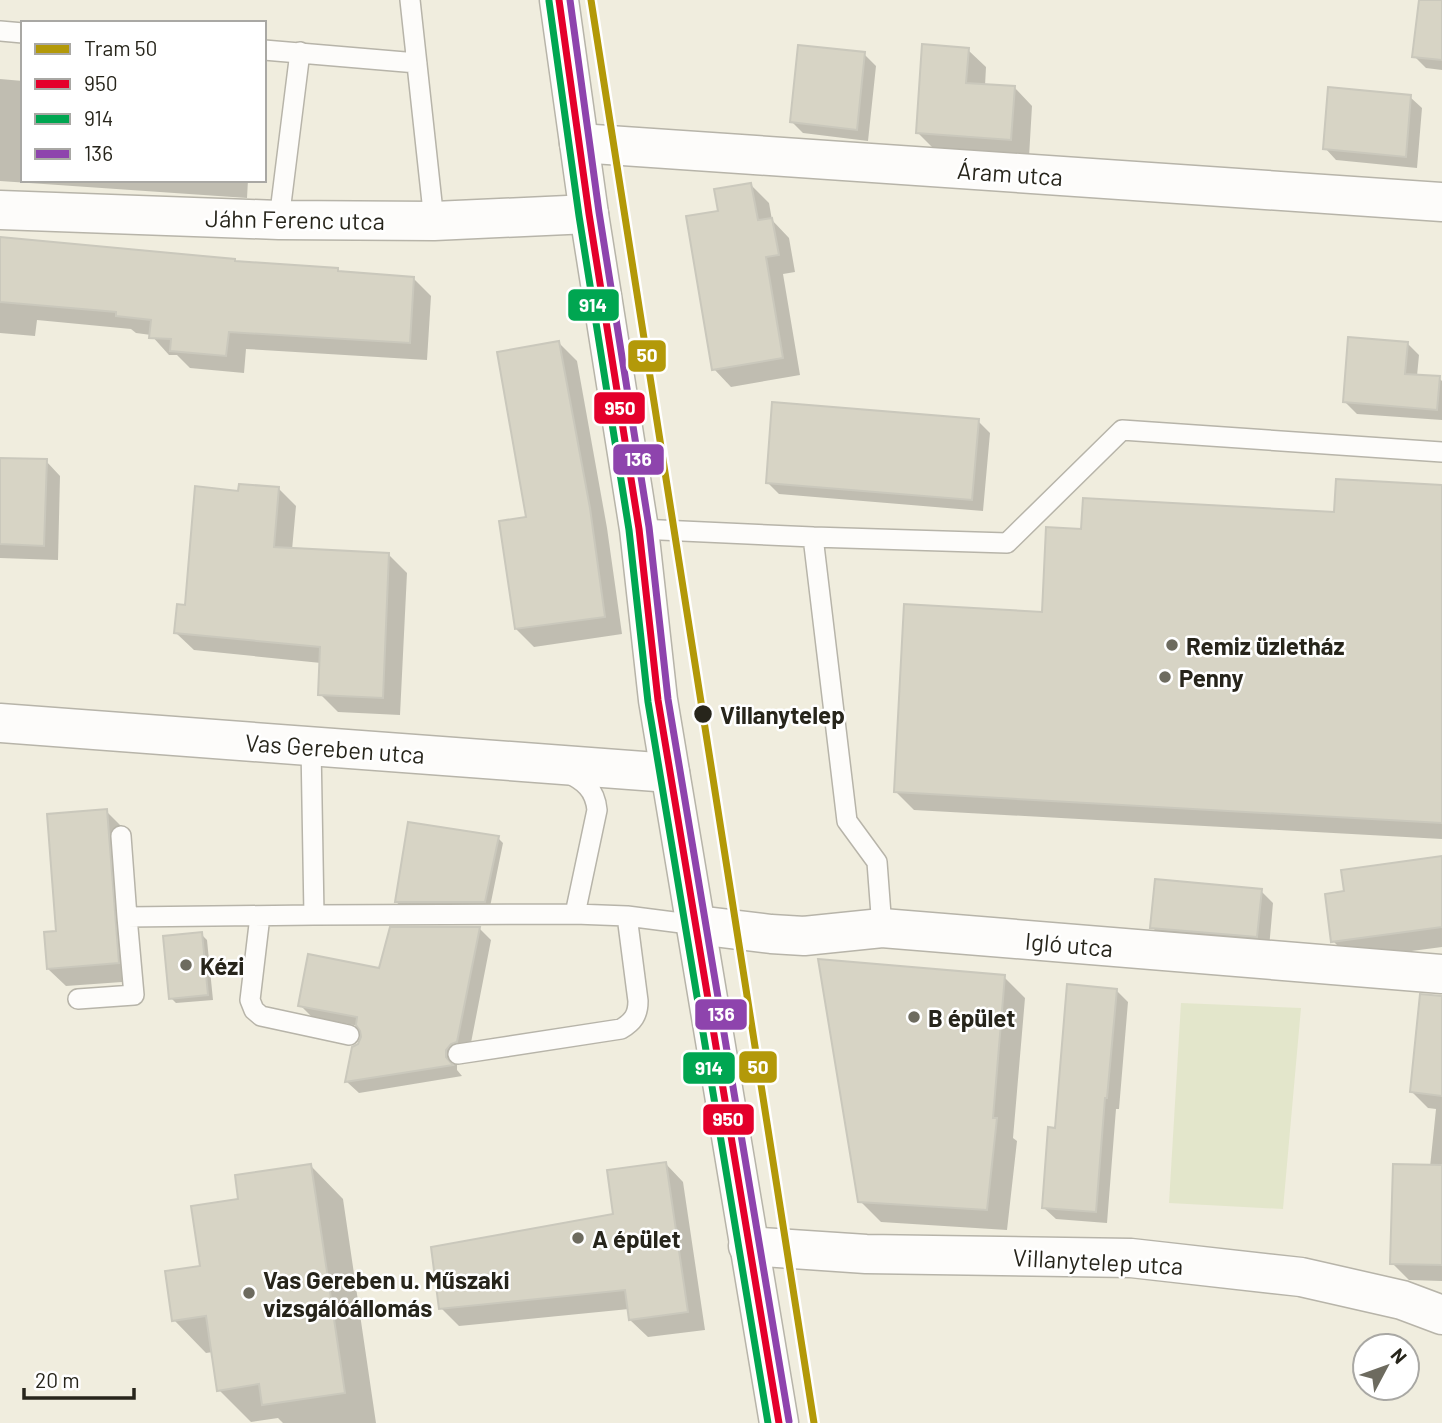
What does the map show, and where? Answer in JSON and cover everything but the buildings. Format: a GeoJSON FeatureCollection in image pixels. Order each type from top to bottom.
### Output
{"type":"FeatureCollection","features":[{"type":"Feature","properties":{"kind":"street"},"geometry":{"type":"LineString","coordinates":[[559,0],[589,214],[639,529],[658,700],[779,1423]]}},
{"type":"Feature","properties":{"kind":"street","name":"Áram utca"},"geometry":{"type":"LineString","coordinates":[[579,143],[1442,202]]}},
{"type":"Feature","properties":{"kind":"street","name":"Jáhn Ferenc utca"},"geometry":{"type":"LineString","coordinates":[[0,210],[279,220],[435,220],[589,214]]}},
{"type":"Feature","properties":{"kind":"street","name":"Vas Gereben utca"},"geometry":{"type":"LineString","coordinates":[[0,723],[670,773]]}},
{"type":"Feature","properties":{"kind":"street","name":"Igló utca"},"geometry":{"type":"LineString","coordinates":[[697,925],[804,936],[882,928],[1442,974]]}},
{"type":"Feature","properties":{"kind":"street","name":"Villanytelep utca"},"geometry":{"type":"LineString","coordinates":[[748,1246],[866,1254],[1131,1258],[1301,1277],[1402,1300],[1442,1315]]}},
{"type":"Feature","properties":{"kind":"lane"},"geometry":{"type":"LineString","coordinates":[[410,0],[435,220]]}},
{"type":"Feature","properties":{"kind":"lane"},"geometry":{"type":"LineString","coordinates":[[0,31],[21,33]]}},
{"type":"Feature","properties":{"kind":"lane"},"geometry":{"type":"LineString","coordinates":[[266,50],[417,63]]}},
{"type":"Feature","properties":{"kind":"lane"},"geometry":{"type":"LineString","coordinates":[[279,220],[300,52]]}},
{"type":"Feature","properties":{"kind":"lane"},"geometry":{"type":"LineString","coordinates":[[639,529],[1007,543],[1122,430],[1442,452]]}},
{"type":"Feature","properties":{"kind":"lane"},"geometry":{"type":"LineString","coordinates":[[813,537],[847,821],[877,862],[882,928]]}},
{"type":"Feature","properties":{"kind":"lane"},"geometry":{"type":"LineString","coordinates":[[311,747],[314,915]]}},
{"type":"Feature","properties":{"kind":"lane"},"geometry":{"type":"LineString","coordinates":[[539,762],[581,780],[592,790],[596,799],[596,820],[575,914]]}},
{"type":"Feature","properties":{"kind":"lane"},"geometry":{"type":"LineString","coordinates":[[78,999],[134,995],[121,836]]}},
{"type":"Feature","properties":{"kind":"lane"},"geometry":{"type":"LineString","coordinates":[[127,917],[575,914],[626,916],[697,925]]}},
{"type":"Feature","properties":{"kind":"lane"},"geometry":{"type":"LineString","coordinates":[[260,916],[250,1000],[254,1010],[261,1016],[349,1035]]}},
{"type":"Feature","properties":{"kind":"lane"},"geometry":{"type":"LineString","coordinates":[[458,1054],[621,1029],[629,1025],[638,1011],[638,1000],[626,916]]}},
{"type":"Feature","properties":{"kind":"green space"},"geometry":{"type":"Polygon","coordinates":[[[1181,1003],[1301,1008],[1283,1209],[1169,1203],[1181,1003]]]}},
{"type":"Feature","properties":{"kind":"tram line","name":"50"},"geometry":{"type":"LineString","coordinates":[[591,0],[814,1423]]}},
{"type":"Feature","properties":{"kind":"transit line","name":"950"},"geometry":{"type":"LineString","coordinates":[[559,0],[589,214],[639,529],[658,700],[779,1423]]}},
{"type":"Feature","properties":{"kind":"transit line","name":"136"},"geometry":{"type":"LineString","coordinates":[[570,0],[599,212],[649,527],[668,699],[789,1421]]}},
{"type":"Feature","properties":{"kind":"transit line","name":"914"},"geometry":{"type":"LineString","coordinates":[[549,1],[579,216],[629,530],[648,702],[768,1423]]}},
{"type":"Feature","properties":{"kind":"place","name":"Remiz üzletház"},"geometry":{"type":"Point","coordinates":[1172,645]}},
{"type":"Feature","properties":{"kind":"place","name":"Penny"},"geometry":{"type":"Point","coordinates":[1165,677]}},
{"type":"Feature","properties":{"kind":"place","name":"Villanytelep"},"geometry":{"type":"Point","coordinates":[703,714]}},
{"type":"Feature","properties":{"kind":"place","name":"Kézi"},"geometry":{"type":"Point","coordinates":[186,965]}},
{"type":"Feature","properties":{"kind":"place","name":"B épület"},"geometry":{"type":"Point","coordinates":[914,1017]}},
{"type":"Feature","properties":{"kind":"place","name":"A épület"},"geometry":{"type":"Point","coordinates":[578,1238]}},
{"type":"Feature","properties":{"kind":"place","name":"Vas Gereben u. Műszaki vizsgálóállomás"},"geometry":{"type":"Point","coordinates":[249,1293]}}]}
